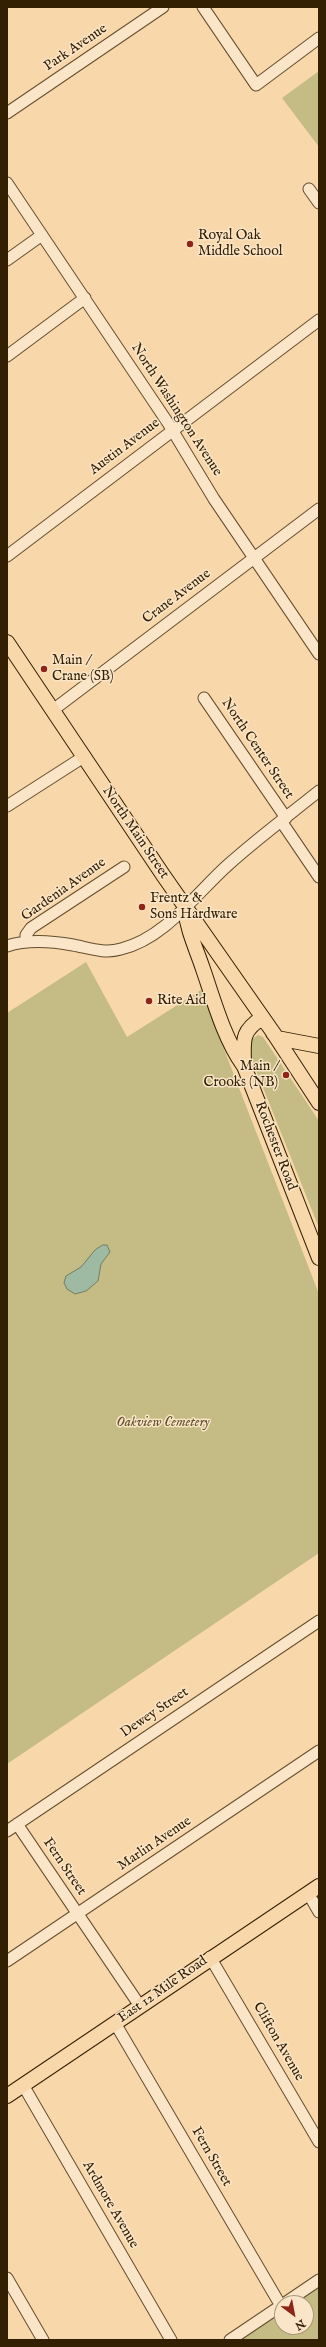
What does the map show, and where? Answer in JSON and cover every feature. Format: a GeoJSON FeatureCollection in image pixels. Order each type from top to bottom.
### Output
{"type":"FeatureCollection","features":[{"type":"Feature","properties":{"kind":"main road","name":"North Main Street"},"geometry":{"type":"LineString","coordinates":[[7,642],[185,906],[277,1038]]}},
{"type":"Feature","properties":{"kind":"main road"},"geometry":{"type":"LineString","coordinates":[[185,906],[187,928],[216,1008],[236,1055],[244,1066]]}},
{"type":"Feature","properties":{"kind":"main road","name":"Rochester Road"},"geometry":{"type":"LineString","coordinates":[[262,1018],[249,1027],[244,1037],[244,1066],[319,1258]]}},
{"type":"Feature","properties":{"kind":"main road"},"geometry":{"type":"LineString","coordinates":[[277,1038],[319,1046]]}},
{"type":"Feature","properties":{"kind":"main road"},"geometry":{"type":"LineString","coordinates":[[277,1038],[319,1103]]}},
{"type":"Feature","properties":{"kind":"main road","name":"East 12 Mile Road"},"geometry":{"type":"LineString","coordinates":[[7,2096],[210,1957],[313,1889]]}},
{"type":"Feature","properties":{"kind":"street","name":"Park Avenue"},"geometry":{"type":"LineString","coordinates":[[7,113],[163,7]]}},
{"type":"Feature","properties":{"kind":"street"},"geometry":{"type":"LineString","coordinates":[[203,7],[256,85],[319,38]]}},
{"type":"Feature","properties":{"kind":"street","name":"North Washington Avenue"},"geometry":{"type":"LineString","coordinates":[[7,183],[85,298],[254,558],[319,654]]}},
{"type":"Feature","properties":{"kind":"street"},"geometry":{"type":"LineString","coordinates":[[309,189],[319,203]]}},
{"type":"Feature","properties":{"kind":"street"},"geometry":{"type":"LineString","coordinates":[[7,260],[42,235]]}},
{"type":"Feature","properties":{"kind":"street"},"geometry":{"type":"LineString","coordinates":[[7,356],[85,298]]}},
{"type":"Feature","properties":{"kind":"street","name":"Austin Avenue"},"geometry":{"type":"LineString","coordinates":[[7,556],[319,320]]}},
{"type":"Feature","properties":{"kind":"street","name":"Crane Avenue"},"geometry":{"type":"LineString","coordinates":[[53,710],[319,509]]}},
{"type":"Feature","properties":{"kind":"street","name":"North Center Street"},"geometry":{"type":"LineString","coordinates":[[204,698],[319,876]]}},
{"type":"Feature","properties":{"kind":"street"},"geometry":{"type":"LineString","coordinates":[[7,806],[85,756]]}},
{"type":"Feature","properties":{"kind":"street","name":"Gardenia Avenue"},"geometry":{"type":"LineString","coordinates":[[7,946],[26,941],[73,945],[96,951],[120,950],[134,944],[164,926],[248,848],[319,791]]}},
{"type":"Feature","properties":{"kind":"street","name":"Gardenia Avenue"},"geometry":{"type":"LineString","coordinates":[[26,941],[26,935],[31,928],[124,867]]}},
{"type":"Feature","properties":{"kind":"street","name":"Dewey Street"},"geometry":{"type":"LineString","coordinates":[[7,1831],[319,1621]]}},
{"type":"Feature","properties":{"kind":"street","name":"Marlin Avenue"},"geometry":{"type":"LineString","coordinates":[[7,1961],[319,1751]]}},
{"type":"Feature","properties":{"kind":"street","name":"Fern Street"},"geometry":{"type":"LineString","coordinates":[[17,1824],[140,2006]]}},
{"type":"Feature","properties":{"kind":"street"},"geometry":{"type":"LineString","coordinates":[[313,1889],[319,1912]]}},
{"type":"Feature","properties":{"kind":"street","name":"Clifton Avenue"},"geometry":{"type":"LineString","coordinates":[[210,1957],[319,2142]]}},
{"type":"Feature","properties":{"kind":"street","name":"Fern Street"},"geometry":{"type":"LineString","coordinates":[[115,2023],[277,2295]]}},
{"type":"Feature","properties":{"kind":"street","name":"Ardmore Avenue"},"geometry":{"type":"LineString","coordinates":[[23,2085],[171,2340]]}},
{"type":"Feature","properties":{"kind":"street"},"geometry":{"type":"LineString","coordinates":[[7,2278],[43,2340]]}},
{"type":"Feature","properties":{"kind":"street"},"geometry":{"type":"LineString","coordinates":[[297,2295],[319,2280]]}},
{"type":"Feature","properties":{"kind":"street"},"geometry":{"type":"LineString","coordinates":[[230,2340],[274,2311]]}},
{"type":"Feature","properties":{"kind":"green space"},"geometry":{"type":"Polygon","coordinates":[[[319,71],[319,147],[282,98],[319,71]]]}},
{"type":"Feature","properties":{"kind":"green space","name":"Oakview Cemetery"},"geometry":{"type":"Polygon","coordinates":[[[86,962],[127,1037],[201,990],[319,1294],[319,1553],[7,1764],[7,1013],[86,962]]]}},
{"type":"Feature","properties":{"kind":"green space"},"geometry":{"type":"Polygon","coordinates":[[[258,1035],[263,1037],[319,1121],[319,1228],[252,1060],[249,1041],[258,1035]]]}},
{"type":"Feature","properties":{"kind":"green space"},"geometry":{"type":"Polygon","coordinates":[[[319,2284],[319,2340],[237,2340],[274,2315],[274,2335],[314,2335],[314,2295],[303,2295],[319,2284]]]}},
{"type":"Feature","properties":{"kind":"shaded area"},"geometry":{"type":"Polygon","coordinates":[[[103,1245],[107,1245],[110,1252],[101,1264],[98,1281],[86,1291],[75,1294],[67,1289],[64,1283],[66,1276],[81,1267],[95,1250],[103,1245]]]}},
{"type":"Feature","properties":{"kind":"place","name":"Royal Oak Middle School"},"geometry":{"type":"Point","coordinates":[190,244]}},
{"type":"Feature","properties":{"kind":"place","name":"Main / Crane (SB)"},"geometry":{"type":"Point","coordinates":[44,669]}},
{"type":"Feature","properties":{"kind":"place","name":"Frentz & Sons Hardware"},"geometry":{"type":"Point","coordinates":[142,907]}},
{"type":"Feature","properties":{"kind":"place","name":"Rite Aid"},"geometry":{"type":"Point","coordinates":[149,1001]}},
{"type":"Feature","properties":{"kind":"place","name":"Main / Crooks (NB)"},"geometry":{"type":"Point","coordinates":[286,1075]}}]}
